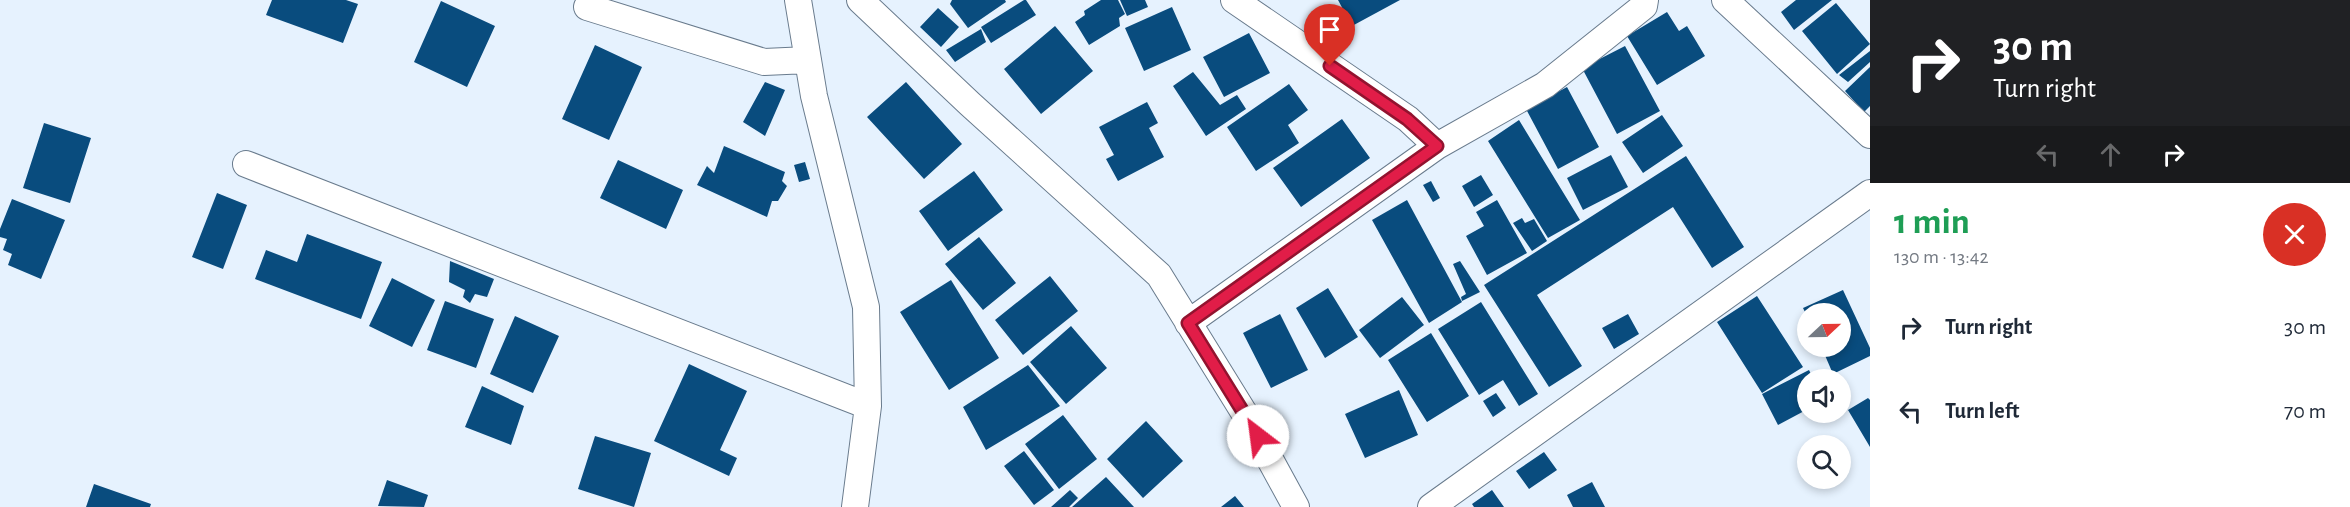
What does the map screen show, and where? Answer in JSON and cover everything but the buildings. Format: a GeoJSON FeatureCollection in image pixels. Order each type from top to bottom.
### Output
{"type":"FeatureCollection","features":[{"type":"Feature","properties":{"kind":"street"},"geometry":{"type":"LineString","coordinates":[[798,0],[814,96],[866,307],[868,406],[855,507]]}},
{"type":"Feature","properties":{"kind":"street"},"geometry":{"type":"LineString","coordinates":[[860,0],[970,104],[1159,275],[1248,419],[1296,507]]}},
{"type":"Feature","properties":{"kind":"street"},"geometry":{"type":"LineString","coordinates":[[1234,0],[1407,119],[1437,146]]}},
{"type":"Feature","properties":{"kind":"street"},"geometry":{"type":"LineString","coordinates":[[1188,323],[1437,146],[1545,85],[1644,6],[1646,0]]}},
{"type":"Feature","properties":{"kind":"street"},"geometry":{"type":"LineString","coordinates":[[1725,0],[1870,135]]}},
{"type":"Feature","properties":{"kind":"street"},"geometry":{"type":"LineString","coordinates":[[587,7],[764,62],[808,60]]}},
{"type":"Feature","properties":{"kind":"street"},"geometry":{"type":"LineString","coordinates":[[246,164],[868,406]]}},
{"type":"Feature","properties":{"kind":"street"},"geometry":{"type":"LineString","coordinates":[[1431,507],[1870,193]]}},
{"type":"Feature","properties":{"kind":"route"},"geometry":{"type":"LineString","coordinates":[[1258,436],[1188,323],[1437,146],[1407,119],[1330,66]]}}]}
